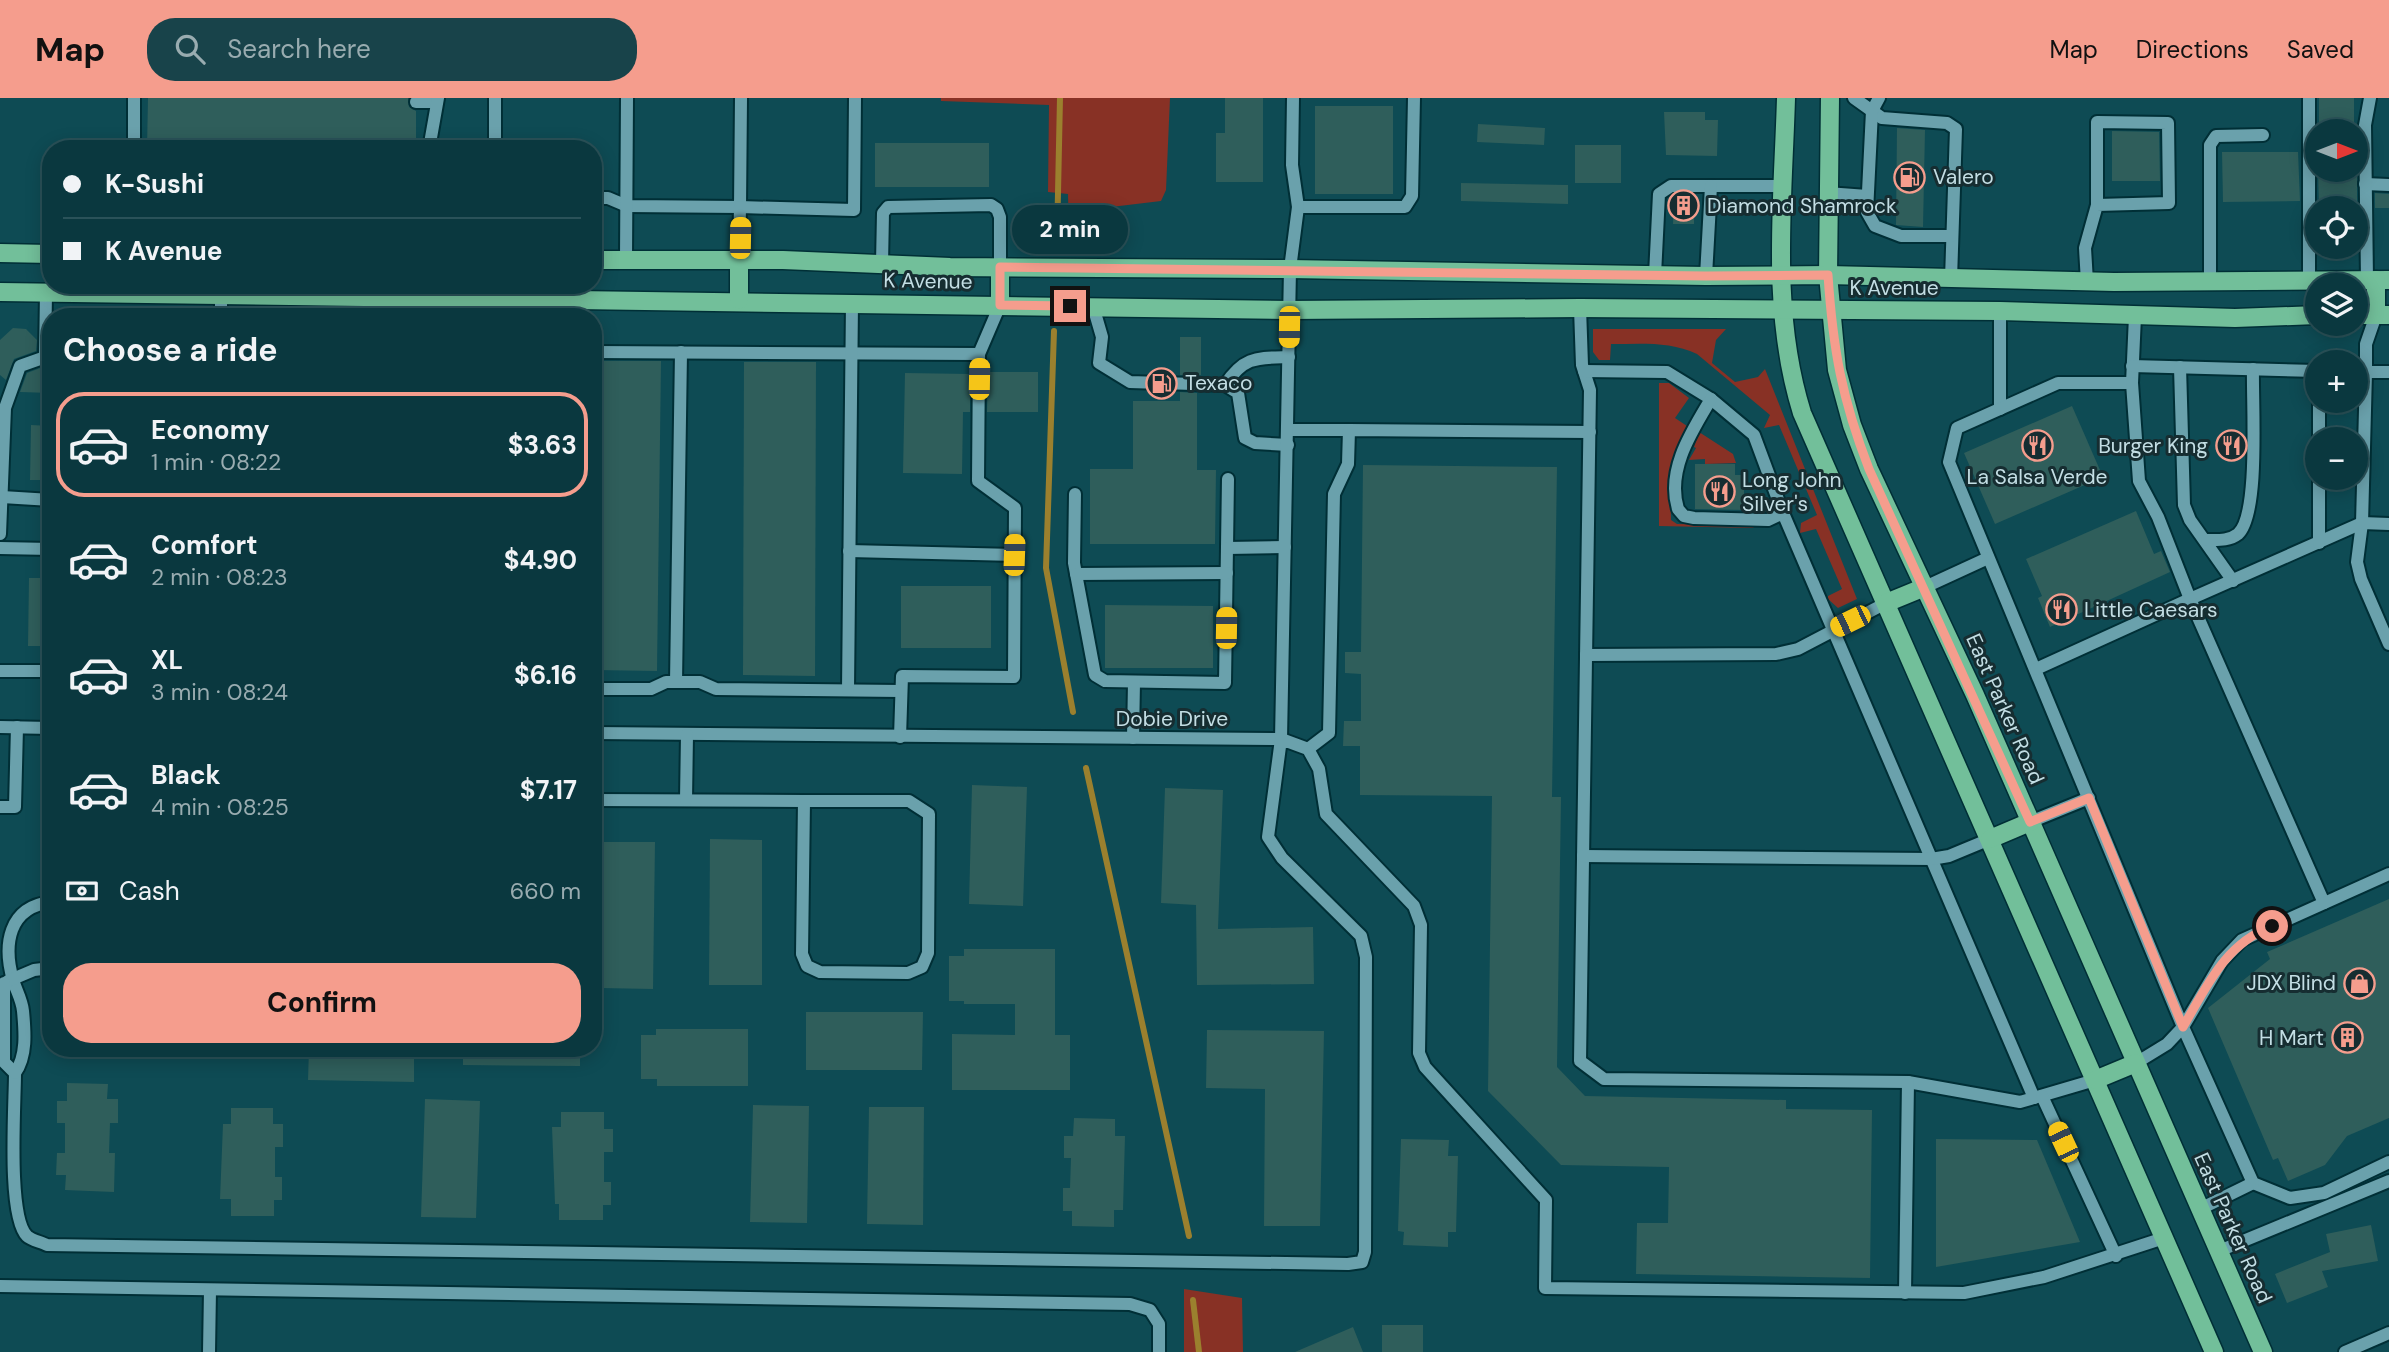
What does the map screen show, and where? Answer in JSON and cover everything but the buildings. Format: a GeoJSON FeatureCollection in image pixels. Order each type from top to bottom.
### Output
{"type":"FeatureCollection","features":[{"type":"Feature","properties":{"kind":"main road"},"geometry":{"type":"LineString","coordinates":[[1786,98],[1780,275],[1793,384],[1802,413],[2214,1352]]}},
{"type":"Feature","properties":{"kind":"main road","name":"East Parker Road"},"geometry":{"type":"LineString","coordinates":[[1830,98],[1828,275],[1838,370],[1852,425],[1869,469],[1926,587],[2263,1352]]}},
{"type":"Feature","properties":{"kind":"main road"},"geometry":{"type":"LineString","coordinates":[[0,253],[42,254]]}},
{"type":"Feature","properties":{"kind":"main road","name":"K Avenue"},"geometry":{"type":"LineString","coordinates":[[602,260],[1706,276],[1828,275],[2087,282],[2305,280]]}},
{"type":"Feature","properties":{"kind":"main road"},"geometry":{"type":"LineString","coordinates":[[739,261],[739,300]]}},
{"type":"Feature","properties":{"kind":"main road"},"geometry":{"type":"LineString","coordinates":[[1000,267],[1000,305]]}},
{"type":"Feature","properties":{"kind":"main road"},"geometry":{"type":"LineString","coordinates":[[2377,280],[2383,315]]}},
{"type":"Feature","properties":{"kind":"main road","name":"K Avenue"},"geometry":{"type":"LineString","coordinates":[[0,292],[42,293]]}},
{"type":"Feature","properties":{"kind":"main road","name":"K Avenue"},"geometry":{"type":"LineString","coordinates":[[221,294],[430,300],[739,300],[1289,310],[1580,307],[2000,311],[2135,316],[2305,315]]}},
{"type":"Feature","properties":{"kind":"main road"},"geometry":{"type":"LineString","coordinates":[[1886,603],[1926,587]]}},
{"type":"Feature","properties":{"kind":"main road"},"geometry":{"type":"LineString","coordinates":[[1990,839],[2030,822]]}},
{"type":"Feature","properties":{"kind":"main road"},"geometry":{"type":"LineString","coordinates":[[2095,1080],[2136,1063]]}},
{"type":"Feature","properties":{"kind":"street"},"geometry":{"type":"LineString","coordinates":[[134,98],[134,140]]}},
{"type":"Feature","properties":{"kind":"street"},"geometry":{"type":"LineString","coordinates":[[495,98],[495,140]]}},
{"type":"Feature","properties":{"kind":"street"},"geometry":{"type":"LineString","coordinates":[[626,261],[627,98]]}},
{"type":"Feature","properties":{"kind":"street"},"geometry":{"type":"LineString","coordinates":[[739,261],[741,98]]}},
{"type":"Feature","properties":{"kind":"street"},"geometry":{"type":"LineString","coordinates":[[602,198],[627,206],[854,210],[855,98]]}},
{"type":"Feature","properties":{"kind":"street"},"geometry":{"type":"LineString","coordinates":[[6,982],[23,1009],[23,1061],[15,1073],[15,1196],[19,1223],[27,1237],[47,1245],[1348,1264],[1362,1262],[1365,1252],[1366,957],[1361,936],[1282,858],[1268,837],[1281,739],[1290,269],[1298,207],[1292,165],[1293,98]]}},
{"type":"Feature","properties":{"kind":"street"},"geometry":{"type":"LineString","coordinates":[[1298,207],[1405,207],[1412,197],[1414,98]]}},
{"type":"Feature","properties":{"kind":"street"},"geometry":{"type":"LineString","coordinates":[[1854,98],[1882,118],[1947,123],[1956,130],[1951,279]]}},
{"type":"Feature","properties":{"kind":"street"},"geometry":{"type":"LineString","coordinates":[[1879,98],[1872,111],[1867,212],[1875,226],[1888,234],[1952,236]]}},
{"type":"Feature","properties":{"kind":"street"},"geometry":{"type":"LineString","coordinates":[[2309,98],[2309,273]]}},
{"type":"Feature","properties":{"kind":"street"},"geometry":{"type":"LineString","coordinates":[[2370,98],[2365,125],[2365,184],[2377,280]]}},
{"type":"Feature","properties":{"kind":"street"},"geometry":{"type":"LineString","coordinates":[[416,102],[438,100],[431,140]]}},
{"type":"Feature","properties":{"kind":"street"},"geometry":{"type":"LineString","coordinates":[[2087,282],[2085,248],[2097,205],[2097,122],[2168,123],[2169,203],[2097,205]]}},
{"type":"Feature","properties":{"kind":"street"},"geometry":{"type":"LineString","coordinates":[[2210,281],[2210,145],[2216,136],[2263,135]]}},
{"type":"Feature","properties":{"kind":"street"},"geometry":{"type":"LineString","coordinates":[[2365,184],[2389,185]]}},
{"type":"Feature","properties":{"kind":"street"},"geometry":{"type":"LineString","coordinates":[[1655,275],[1659,194],[1671,186],[1783,186]]}},
{"type":"Feature","properties":{"kind":"street"},"geometry":{"type":"LineString","coordinates":[[1706,276],[1711,186]]}},
{"type":"Feature","properties":{"kind":"street"},"geometry":{"type":"LineString","coordinates":[[1827,193],[1867,196]]}},
{"type":"Feature","properties":{"kind":"street"},"geometry":{"type":"LineString","coordinates":[[882,264],[883,214],[888,207],[991,205],[997,209],[1000,217],[1000,267]]}},
{"type":"Feature","properties":{"kind":"street"},"geometry":{"type":"LineString","coordinates":[[221,294],[221,308]]}},
{"type":"Feature","properties":{"kind":"street"},"geometry":{"type":"LineString","coordinates":[[553,298],[554,308]]}},
{"type":"Feature","properties":{"kind":"street"},"geometry":{"type":"LineString","coordinates":[[848,690],[852,302]]}},
{"type":"Feature","properties":{"kind":"street"},"geometry":{"type":"LineString","coordinates":[[900,737],[902,676],[1014,677],[1015,508],[978,481],[979,354],[1000,305]]}},
{"type":"Feature","properties":{"kind":"street"},"geometry":{"type":"LineString","coordinates":[[1093,306],[1102,337],[1099,363],[1130,382],[1225,385],[1238,393],[1245,438],[1255,443],[1288,445]]}},
{"type":"Feature","properties":{"kind":"street"},"geometry":{"type":"LineString","coordinates":[[1580,307],[1584,371],[1590,390],[1580,1061],[1604,1079],[1908,1082],[2020,1102],[2095,1080]]}},
{"type":"Feature","properties":{"kind":"street"},"geometry":{"type":"LineString","coordinates":[[2000,311],[2000,409]]}},
{"type":"Feature","properties":{"kind":"street"},"geometry":{"type":"LineString","coordinates":[[2365,350],[2383,315]]}},
{"type":"Feature","properties":{"kind":"street"},"geometry":{"type":"LineString","coordinates":[[2135,316],[2132,383],[2140,481],[2158,517],[2190,599],[2324,903]]}},
{"type":"Feature","properties":{"kind":"street"},"geometry":{"type":"LineString","coordinates":[[602,352],[979,354]]}},
{"type":"Feature","properties":{"kind":"street"},"geometry":{"type":"LineString","coordinates":[[676,682],[681,352]]}},
{"type":"Feature","properties":{"kind":"street"},"geometry":{"type":"LineString","coordinates":[[1225,385],[1235,370],[1252,358],[1289,357]]}},
{"type":"Feature","properties":{"kind":"street"},"geometry":{"type":"LineString","coordinates":[[0,534],[3,408],[20,366],[42,358]]}},
{"type":"Feature","properties":{"kind":"street"},"geometry":{"type":"LineString","coordinates":[[2132,366],[2305,371]]}},
{"type":"Feature","properties":{"kind":"street"},"geometry":{"type":"LineString","coordinates":[[2180,367],[2184,505],[2190,520],[2207,540],[2233,581]]}},
{"type":"Feature","properties":{"kind":"street"},"geometry":{"type":"LineString","coordinates":[[2207,540],[2225,540],[2236,535],[2250,513],[2253,369]]}},
{"type":"Feature","properties":{"kind":"street"},"geometry":{"type":"LineString","coordinates":[[1584,371],[1667,372],[1711,399],[1754,435],[1783,513],[1931,859],[2038,1097],[2116,1256]]}},
{"type":"Feature","properties":{"kind":"street"},"geometry":{"type":"LineString","coordinates":[[2368,371],[2389,372]]}},
{"type":"Feature","properties":{"kind":"street"},"geometry":{"type":"LineString","coordinates":[[2132,383],[2058,383],[1957,428],[1950,462],[2183,1027],[2253,1183],[2290,1198],[2324,1193],[2389,1162]]}},
{"type":"Feature","properties":{"kind":"street"},"geometry":{"type":"LineString","coordinates":[[1711,399],[1694,427],[1681,458],[1676,478],[1678,509],[1685,516],[1694,518],[1768,520],[1783,513]]}},
{"type":"Feature","properties":{"kind":"street"},"geometry":{"type":"LineString","coordinates":[[2361,413],[2362,523],[2357,562],[2361,579],[2389,644]]}},
{"type":"Feature","properties":{"kind":"street"},"geometry":{"type":"LineString","coordinates":[[1288,430],[1590,432]]}},
{"type":"Feature","properties":{"kind":"street"},"geometry":{"type":"LineString","coordinates":[[1349,430],[1348,464],[1334,494],[1329,733],[1308,748],[1320,769],[1326,814],[1414,906],[1421,925],[1419,1053],[1425,1067],[1546,1200],[1545,1289],[1964,1293],[2044,1277],[2116,1256],[2164,1238]]}},
{"type":"Feature","properties":{"kind":"street"},"geometry":{"type":"LineString","coordinates":[[1074,494],[1076,574],[1095,676],[1105,681],[1225,682],[1228,479]]}},
{"type":"Feature","properties":{"kind":"street"},"geometry":{"type":"LineString","coordinates":[[2319,490],[2319,543]]}},
{"type":"Feature","properties":{"kind":"street"},"geometry":{"type":"LineString","coordinates":[[2,497],[42,499]]}},
{"type":"Feature","properties":{"kind":"street"},"geometry":{"type":"LineString","coordinates":[[2036,669],[2362,523],[2389,524]]}},
{"type":"Feature","properties":{"kind":"street"},"geometry":{"type":"LineString","coordinates":[[1227,548],[1285,547]]}},
{"type":"Feature","properties":{"kind":"street"},"geometry":{"type":"LineString","coordinates":[[0,548],[42,549]]}},
{"type":"Feature","properties":{"kind":"street"},"geometry":{"type":"LineString","coordinates":[[849,551],[1014,555]]}},
{"type":"Feature","properties":{"kind":"street"},"geometry":{"type":"LineString","coordinates":[[1926,587],[1989,558]]}},
{"type":"Feature","properties":{"kind":"street"},"geometry":{"type":"LineString","coordinates":[[1076,574],[1227,573]]}},
{"type":"Feature","properties":{"kind":"street"},"geometry":{"type":"LineString","coordinates":[[1586,655],[1776,654],[1798,649],[1886,603]]}},
{"type":"Feature","properties":{"kind":"street"},"geometry":{"type":"LineString","coordinates":[[0,671],[42,671]]}},
{"type":"Feature","properties":{"kind":"street"},"geometry":{"type":"LineString","coordinates":[[602,689],[651,689],[666,682],[701,682],[716,690],[901,691]]}},
{"type":"Feature","properties":{"kind":"street"},"geometry":{"type":"LineString","coordinates":[[1133,738],[1134,682]]}},
{"type":"Feature","properties":{"kind":"street"},"geometry":{"type":"LineString","coordinates":[[0,727],[42,728]]}},
{"type":"Feature","properties":{"kind":"street"},"geometry":{"type":"LineString","coordinates":[[0,807],[15,807],[18,727]]}},
{"type":"Feature","properties":{"kind":"street","name":"Dobie Drive"},"geometry":{"type":"LineString","coordinates":[[602,733],[1281,739],[1308,748]]}},
{"type":"Feature","properties":{"kind":"street"},"geometry":{"type":"LineString","coordinates":[[687,734],[687,800]]}},
{"type":"Feature","properties":{"kind":"street"},"geometry":{"type":"LineString","coordinates":[[2030,822],[2089,798]]}},
{"type":"Feature","properties":{"kind":"street"},"geometry":{"type":"LineString","coordinates":[[602,800],[909,801],[929,814],[928,953],[922,967],[908,972],[820,972],[807,966],[802,954],[804,801]]}},
{"type":"Feature","properties":{"kind":"street"},"geometry":{"type":"LineString","coordinates":[[1583,856],[1931,859],[1948,856],[1990,839]]}},
{"type":"Feature","properties":{"kind":"street"},"geometry":{"type":"LineString","coordinates":[[2136,1063],[2167,1044],[2183,1027],[2222,961],[2234,947],[2253,933],[2389,874]]}},
{"type":"Feature","properties":{"kind":"street"},"geometry":{"type":"LineString","coordinates":[[15,1073],[4,1062],[4,954],[9,931],[21,914],[42,906]]}},
{"type":"Feature","properties":{"kind":"street"},"geometry":{"type":"LineString","coordinates":[[6,982],[42,969]]}},
{"type":"Feature","properties":{"kind":"street"},"geometry":{"type":"LineString","coordinates":[[2,1032],[23,1032]]}},
{"type":"Feature","properties":{"kind":"street"},"geometry":{"type":"LineString","coordinates":[[1905,1293],[1908,1082]]}},
{"type":"Feature","properties":{"kind":"street"},"geometry":{"type":"LineString","coordinates":[[2219,1251],[2389,1181]]}},
{"type":"Feature","properties":{"kind":"street"},"geometry":{"type":"LineString","coordinates":[[2200,1209],[2253,1183]]}},
{"type":"Feature","properties":{"kind":"street"},"geometry":{"type":"LineString","coordinates":[[0,1286],[1130,1304],[1150,1310],[1159,1324],[1159,1352]]}},
{"type":"Feature","properties":{"kind":"street"},"geometry":{"type":"LineString","coordinates":[[209,1352],[210,1290]]}},
{"type":"Feature","properties":{"kind":"street"},"geometry":{"type":"LineString","coordinates":[[2344,1352],[2389,1333]]}},
{"type":"Feature","properties":{"kind":"shaded area"},"geometry":{"type":"Polygon","coordinates":[[[941,98],[1170,98],[1166,190],[1161,201],[1111,207],[1103,228],[1098,228],[1094,237],[1069,238],[1068,194],[1048,192],[1049,105],[941,101],[941,98]]]}},
{"type":"Feature","properties":{"kind":"shaded area"},"geometry":{"type":"Polygon","coordinates":[[[1593,329],[1726,329],[1716,340],[1712,363],[1735,382],[1758,377],[1765,369],[1857,599],[1838,608],[1828,599],[1828,596],[1842,589],[1816,529],[1800,533],[1801,523],[1817,515],[1779,425],[1764,428],[1770,415],[1697,354],[1687,350],[1655,344],[1611,344],[1610,360],[1599,360],[1593,352],[1593,329]]]}},
{"type":"Feature","properties":{"kind":"shaded area"},"geometry":{"type":"Polygon","coordinates":[[[1659,383],[1669,383],[1689,398],[1675,418],[1687,426],[1670,472],[1671,520],[1677,524],[1756,525],[1753,528],[1659,526],[1659,383]]]}},
{"type":"Feature","properties":{"kind":"shaded area"},"geometry":{"type":"Polygon","coordinates":[[[1699,432],[1733,454],[1736,463],[1705,464],[1705,459],[1689,460],[1696,448],[1694,447],[1699,432]]]}},
{"type":"Feature","properties":{"kind":"shaded area"},"geometry":{"type":"Polygon","coordinates":[[[1184,1289],[1242,1298],[1243,1352],[1184,1352],[1184,1289]]]}},
{"type":"Feature","properties":{"kind":"waterway"},"geometry":{"type":"LineString","coordinates":[[1057,240],[1060,98]]}},
{"type":"Feature","properties":{"kind":"waterway"},"geometry":{"type":"LineString","coordinates":[[1054,331],[1046,568],[1073,712]]}},
{"type":"Feature","properties":{"kind":"waterway"},"geometry":{"type":"LineString","coordinates":[[1086,768],[1189,1236]]}},
{"type":"Feature","properties":{"kind":"waterway"},"geometry":{"type":"LineString","coordinates":[[1193,1300],[1199,1352]]}},
{"type":"Feature","properties":{"kind":"place","name":"Valero"},"geometry":{"type":"Point","coordinates":[1910,177]}},
{"type":"Feature","properties":{"kind":"place","name":"Diamond Shamrock"},"geometry":{"type":"Point","coordinates":[1684,206]}},
{"type":"Feature","properties":{"kind":"place","name":"Texaco"},"geometry":{"type":"Point","coordinates":[1162,383]}},
{"type":"Feature","properties":{"kind":"place","name":"La Salsa Verde"},"geometry":{"type":"Point","coordinates":[2037,445]}},
{"type":"Feature","properties":{"kind":"place","name":"Burger King"},"geometry":{"type":"Point","coordinates":[2231,446]}},
{"type":"Feature","properties":{"kind":"place","name":"Long John Silver's"},"geometry":{"type":"Point","coordinates":[1719,492]}},
{"type":"Feature","properties":{"kind":"place","name":"Little Caesars"},"geometry":{"type":"Point","coordinates":[2061,610]}},
{"type":"Feature","properties":{"kind":"place","name":"JDX Blind"},"geometry":{"type":"Point","coordinates":[2359,983]}},
{"type":"Feature","properties":{"kind":"place","name":"H Mart"},"geometry":{"type":"Point","coordinates":[2347,1038]}},
{"type":"Feature","properties":{"kind":"route"},"geometry":{"type":"LineString","coordinates":[[1070,306],[1000,305],[1000,267],[1706,276],[1828,275],[1833,340],[1852,425],[1869,469],[1926,587],[2030,822],[2089,798],[2183,1027],[2222,961],[2234,947],[2253,933],[2272,926]]}}]}
